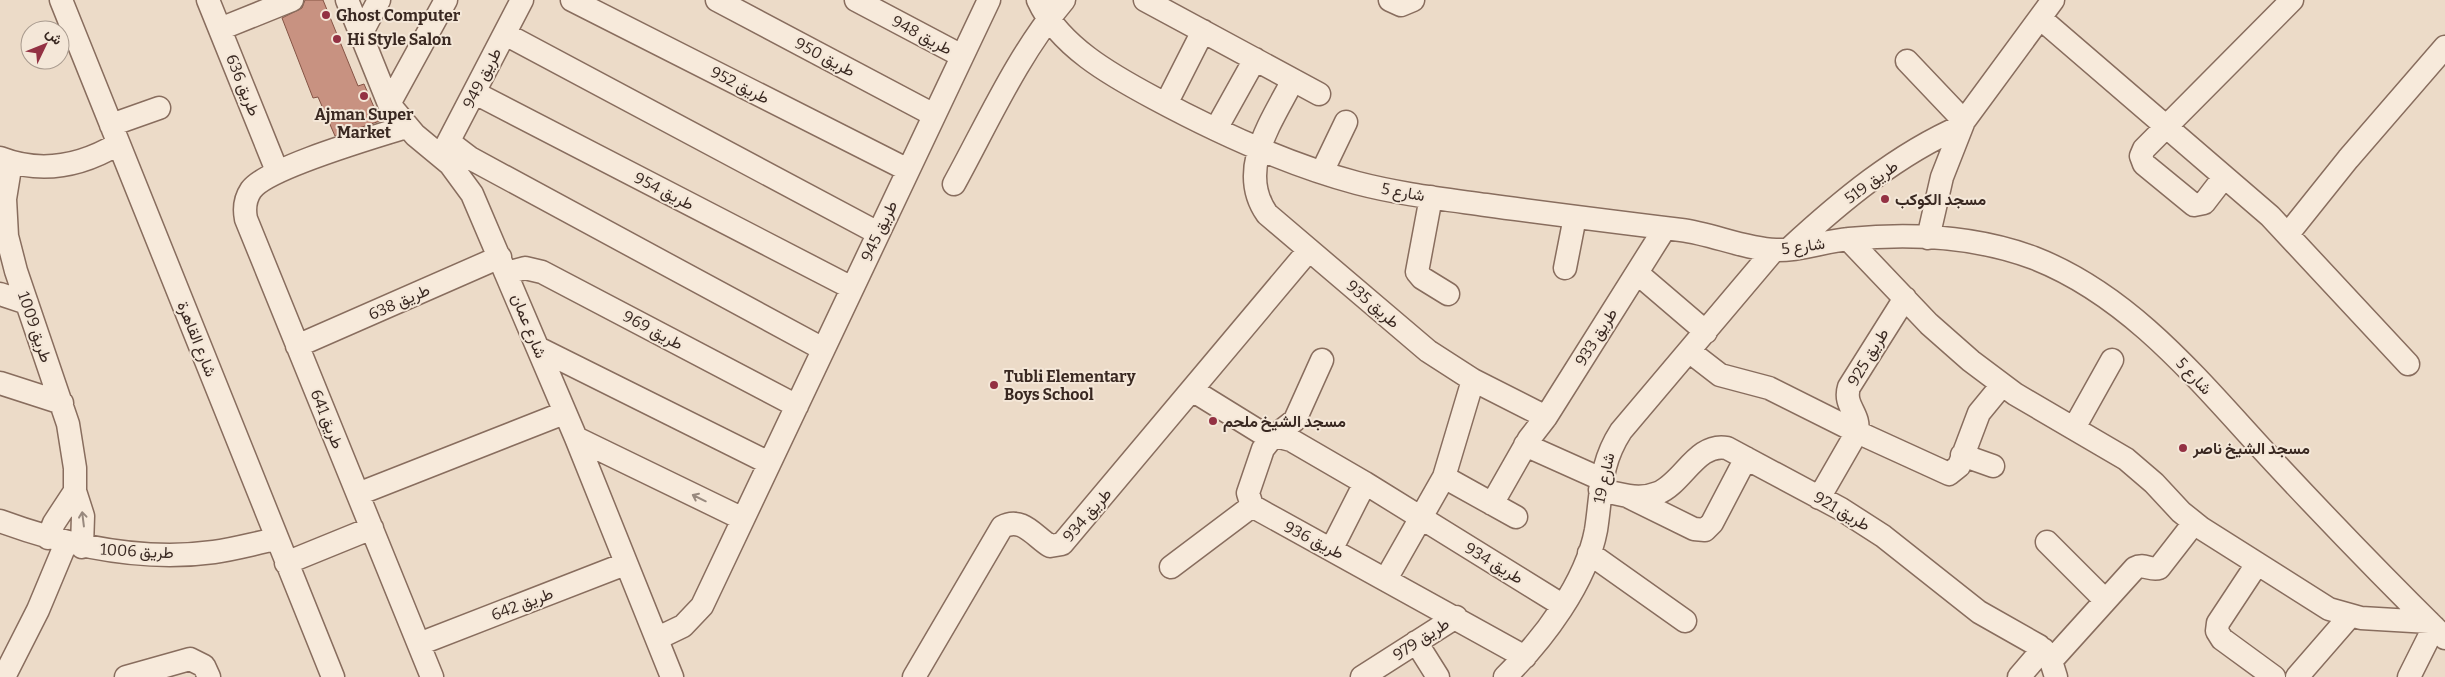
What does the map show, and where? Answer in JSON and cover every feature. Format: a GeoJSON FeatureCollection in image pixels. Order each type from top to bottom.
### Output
{"type":"FeatureCollection","features":[{"type":"Feature","properties":{"kind":"street","name":"شارع القاهرة"},"geometry":{"type":"LineString","coordinates":[[61,0],[333,677]]}},
{"type":"Feature","properties":{"kind":"street","name":"طريق 636"},"geometry":{"type":"LineString","coordinates":[[208,0],[277,171]]}},
{"type":"Feature","properties":{"kind":"street"},"geometry":{"type":"LineString","coordinates":[[220,29],[292,0]]}},
{"type":"Feature","properties":{"kind":"street","name":"شارع عمان"},"geometry":{"type":"LineString","coordinates":[[347,0],[389,104],[406,126],[445,149],[472,194],[504,265],[576,438],[625,564],[658,638],[672,677]]}},
{"type":"Feature","properties":{"kind":"street"},"geometry":{"type":"LineString","coordinates":[[360,36],[379,0]]}},
{"type":"Feature","properties":{"kind":"street"},"geometry":{"type":"LineString","coordinates":[[389,104],[446,0]]}},
{"type":"Feature","properties":{"kind":"street","name":"طريق 949"},"geometry":{"type":"LineString","coordinates":[[445,149],[476,93],[522,0]]}},
{"type":"Feature","properties":{"kind":"street","name":"طريق 952"},"geometry":{"type":"LineString","coordinates":[[572,0],[908,170]]}},
{"type":"Feature","properties":{"kind":"street","name":"طريق 950"},"geometry":{"type":"LineString","coordinates":[[716,0],[934,115]]}},
{"type":"Feature","properties":{"kind":"street","name":"طريق 948"},"geometry":{"type":"LineString","coordinates":[[856,0],[962,56]]}},
{"type":"Feature","properties":{"kind":"street","name":"طريق 945"},"geometry":{"type":"LineString","coordinates":[[658,638],[683,626],[702,606],[988,0]]}},
{"type":"Feature","properties":{"kind":"street"},"geometry":{"type":"LineString","coordinates":[[954,184],[1021,60],[1043,10],[1064,0]]}},
{"type":"Feature","properties":{"kind":"street"},"geometry":{"type":"LineString","coordinates":[[1145,0],[1318,94]]}},
{"type":"Feature","properties":{"kind":"street"},"geometry":{"type":"LineString","coordinates":[[1390,0],[1401,5],[1413,0]]}},
{"type":"Feature","properties":{"kind":"street"},"geometry":{"type":"LineString","coordinates":[[1928,238],[1942,177],[1963,123],[2053,0]]}},
{"type":"Feature","properties":{"kind":"street"},"geometry":{"type":"LineString","coordinates":[[2224,177],[2204,203],[2194,205],[2144,164],[2141,156],[2142,152],[2292,0]]}},
{"type":"Feature","properties":{"kind":"street","name":"شارع 5"},"geometry":{"type":"LineString","coordinates":[[1043,10],[1064,38],[1088,57],[1113,74],[1166,104],[1258,149],[1357,183],[1431,197],[1704,233],[1757,248],[1781,250],[1848,239],[1928,238],[1967,240],[2005,248],[2038,260],[2102,293],[2158,338],[2315,506],[2436,629]]}},
{"type":"Feature","properties":{"kind":"street"},"geometry":{"type":"LineString","coordinates":[[2040,18],[2288,234],[2408,364]]}},
{"type":"Feature","properties":{"kind":"street"},"geometry":{"type":"LineString","coordinates":[[1166,104],[1203,31]]}},
{"type":"Feature","properties":{"kind":"street"},"geometry":{"type":"LineString","coordinates":[[505,34],[878,233]]}},
{"type":"Feature","properties":{"kind":"street"},"geometry":{"type":"LineString","coordinates":[[2288,234],[2348,159],[2445,46]]}},
{"type":"Feature","properties":{"kind":"street"},"geometry":{"type":"LineString","coordinates":[[1216,129],[1254,59]]}},
{"type":"Feature","properties":{"kind":"street"},"geometry":{"type":"LineString","coordinates":[[1907,61],[1963,123]]}},
{"type":"Feature","properties":{"kind":"street"},"geometry":{"type":"LineString","coordinates":[[1258,149],[1293,80]]}},
{"type":"Feature","properties":{"kind":"street","name":"طريق 954"},"geometry":{"type":"LineString","coordinates":[[476,93],[852,288]]}},
{"type":"Feature","properties":{"kind":"street"},"geometry":{"type":"LineString","coordinates":[[6,160],[27,166],[59,166],[90,159],[115,135],[159,108]]}},
{"type":"Feature","properties":{"kind":"street"},"geometry":{"type":"LineString","coordinates":[[1322,172],[1346,122]]}},
{"type":"Feature","properties":{"kind":"street","name":"طريق 519"},"geometry":{"type":"LineString","coordinates":[[1781,250],[1883,172],[1937,136],[1963,123]]}},
{"type":"Feature","properties":{"kind":"street","name":"طريق 641"},"geometry":{"type":"LineString","coordinates":[[406,126],[277,171],[252,190],[245,210],[246,219],[432,677]]}},
{"type":"Feature","properties":{"kind":"street"},"geometry":{"type":"LineString","coordinates":[[445,149],[470,158],[823,349]]}},
{"type":"Feature","properties":{"kind":"street","name":"طريق 935"},"geometry":{"type":"LineString","coordinates":[[1258,149],[1254,189],[1259,203],[1267,214],[1414,340],[1473,380],[1546,417]]}},
{"type":"Feature","properties":{"kind":"street","name":"طريق 1009"},"geometry":{"type":"LineString","coordinates":[[6,160],[5,218],[11,254],[62,403],[72,445],[75,491],[83,516],[66,543]]}},
{"type":"Feature","properties":{"kind":"street"},"geometry":{"type":"LineString","coordinates":[[1431,197],[1418,272],[1422,278],[1448,294]]}},
{"type":"Feature","properties":{"kind":"street"},"geometry":{"type":"LineString","coordinates":[[1565,268],[1575,217]]}},
{"type":"Feature","properties":{"kind":"street","name":"طريق 933"},"geometry":{"type":"LineString","coordinates":[[1492,504],[1526,445],[1546,417],[1665,228]]}},
{"type":"Feature","properties":{"kind":"street"},"geometry":{"type":"LineString","coordinates":[[1848,239],[1949,342],[2002,385],[2111,449],[2141,470],[2194,523],[2319,604],[2350,616],[2436,629],[2409,677]]}},
{"type":"Feature","properties":{"kind":"street","name":"طريق 934"},"geometry":{"type":"LineString","coordinates":[[914,677],[1002,527],[1008,524],[1021,524],[1050,546],[1058,547],[1062,544],[1309,250]]}},
{"type":"Feature","properties":{"kind":"street","name":"شارع 19"},"geometry":{"type":"LineString","coordinates":[[1504,677],[1526,657],[1577,580],[1589,553],[1596,530],[1601,485],[1611,446],[1621,431],[1689,351],[1781,250]]}},
{"type":"Feature","properties":{"kind":"street","name":"طريق 638"},"geometry":{"type":"LineString","coordinates":[[297,346],[504,265]]}},
{"type":"Feature","properties":{"kind":"street","name":"طريق 969"},"geometry":{"type":"LineString","coordinates":[[504,265],[542,272],[796,406]]}},
{"type":"Feature","properties":{"kind":"street"},"geometry":{"type":"LineString","coordinates":[[1637,273],[1706,332]]}},
{"type":"Feature","properties":{"kind":"street"},"geometry":{"type":"LineString","coordinates":[[0,294],[27,303]]}},
{"type":"Feature","properties":{"kind":"street","name":"طريق 925"},"geometry":{"type":"LineString","coordinates":[[1857,432],[1858,420],[1847,398],[1849,387],[1905,298]]}},
{"type":"Feature","properties":{"kind":"street"},"geometry":{"type":"LineString","coordinates":[[538,348],[769,463]]}},
{"type":"Feature","properties":{"kind":"street"},"geometry":{"type":"LineString","coordinates":[[1689,351],[1720,375],[1769,388],[1944,474],[1953,473],[1956,470],[1979,413],[2002,385]]}},
{"type":"Feature","properties":{"kind":"street"},"geometry":{"type":"LineString","coordinates":[[1171,567],[1252,506],[1248,493],[1263,449],[1275,436],[1295,420],[1322,360]]}},
{"type":"Feature","properties":{"kind":"street"},"geometry":{"type":"LineString","coordinates":[[2074,428],[2112,360]]}},
{"type":"Feature","properties":{"kind":"street"},"geometry":{"type":"LineString","coordinates":[[1386,579],[1444,477],[1473,380]]}},
{"type":"Feature","properties":{"kind":"street"},"geometry":{"type":"LineString","coordinates":[[0,382],[62,403]]}},
{"type":"Feature","properties":{"kind":"street","name":"طريق 934"},"geometry":{"type":"LineString","coordinates":[[1192,390],[1260,432],[1291,440],[1366,483],[1562,605]]}},
{"type":"Feature","properties":{"kind":"street"},"geometry":{"type":"LineString","coordinates":[[358,494],[564,413]]}},
{"type":"Feature","properties":{"kind":"street"},"geometry":{"type":"LineString","coordinates":[[1819,498],[1857,432]]}},
{"type":"Feature","properties":{"kind":"street"},"geometry":{"type":"LineString","coordinates":[[576,438],[743,519]]}},
{"type":"Feature","properties":{"kind":"street"},"geometry":{"type":"LineString","coordinates":[[1526,445],[1601,485]]}},
{"type":"Feature","properties":{"kind":"street","name":"طريق 921"},"geometry":{"type":"LineString","coordinates":[[1601,485],[1627,496],[1647,496],[1666,489],[1710,449],[1727,448],[1819,498],[1883,536],[1979,612],[2050,663]]}},
{"type":"Feature","properties":{"kind":"street"},"geometry":{"type":"LineString","coordinates":[[1962,455],[1993,466]]}},
{"type":"Feature","properties":{"kind":"street"},"geometry":{"type":"LineString","coordinates":[[1627,496],[1694,529],[1705,530],[1712,523],[1746,458]]}},
{"type":"Feature","properties":{"kind":"street"},"geometry":{"type":"LineString","coordinates":[[1444,477],[1516,518]]}},
{"type":"Feature","properties":{"kind":"street"},"geometry":{"type":"LineString","coordinates":[[1332,548],[1366,483]]}},
{"type":"Feature","properties":{"kind":"street"},"geometry":{"type":"LineString","coordinates":[[12,675],[66,543],[54,523],[75,491]]}},
{"type":"Feature","properties":{"kind":"street","name":"طريق 936"},"geometry":{"type":"LineString","coordinates":[[1252,506],[1260,513],[1332,548],[1526,657]]}},
{"type":"Feature","properties":{"kind":"street","name":"طريق 1006"},"geometry":{"type":"LineString","coordinates":[[0,522],[66,543],[138,554],[213,552],[277,539]]}},
{"type":"Feature","properties":{"kind":"street"},"geometry":{"type":"LineString","coordinates":[[2019,677],[2050,663],[2136,567],[2142,565],[2154,569],[2159,568],[2194,523]]}},
{"type":"Feature","properties":{"kind":"street"},"geometry":{"type":"LineString","coordinates":[[286,563],[372,528]]}},
{"type":"Feature","properties":{"kind":"street"},"geometry":{"type":"LineString","coordinates":[[2047,542],[2106,600]]}},
{"type":"Feature","properties":{"kind":"street"},"geometry":{"type":"LineString","coordinates":[[1589,553],[1685,621]]}},
{"type":"Feature","properties":{"kind":"street","name":"طريق 642"},"geometry":{"type":"LineString","coordinates":[[419,644],[625,564]]}},
{"type":"Feature","properties":{"kind":"street"},"geometry":{"type":"LineString","coordinates":[[2257,564],[2218,623],[2217,631],[2222,639],[2274,677]]}},
{"type":"Feature","properties":{"kind":"street"},"geometry":{"type":"LineString","coordinates":[[2297,677],[2350,616]]}},
{"type":"Feature","properties":{"kind":"street","name":"طريق 979"},"geometry":{"type":"LineString","coordinates":[[1362,677],[1456,617]]}},
{"type":"Feature","properties":{"kind":"street"},"geometry":{"type":"LineString","coordinates":[[1416,642],[1438,677]]}},
{"type":"Feature","properties":{"kind":"street"},"geometry":{"type":"LineString","coordinates":[[126,677],[190,659],[204,666],[209,677]]}},
{"type":"Feature","properties":{"kind":"building"},"geometry":{"type":"Polygon","coordinates":[[[305,0],[323,0],[358,86],[364,84],[380,121],[335,136],[318,97],[313,98],[282,18],[302,8],[305,0]]]}},
{"type":"Feature","properties":{"kind":"place","name":"Ghost Computer"},"geometry":{"type":"Point","coordinates":[326,15]}},
{"type":"Feature","properties":{"kind":"place","name":"Hi Style Salon"},"geometry":{"type":"Point","coordinates":[337,39]}},
{"type":"Feature","properties":{"kind":"place","name":"Ajman Super Market"},"geometry":{"type":"Point","coordinates":[364,96]}},
{"type":"Feature","properties":{"kind":"place","name":"مسجد الكوكب"},"geometry":{"type":"Point","coordinates":[1885,199]}},
{"type":"Feature","properties":{"kind":"place","name":"Tubli Elementary Boys School"},"geometry":{"type":"Point","coordinates":[994,385]}},
{"type":"Feature","properties":{"kind":"place","name":"مسجد الشيخ ملحم"},"geometry":{"type":"Point","coordinates":[1213,421]}},
{"type":"Feature","properties":{"kind":"place","name":"مسجد الشيخ ناصر"},"geometry":{"type":"Point","coordinates":[2183,448]}}]}
